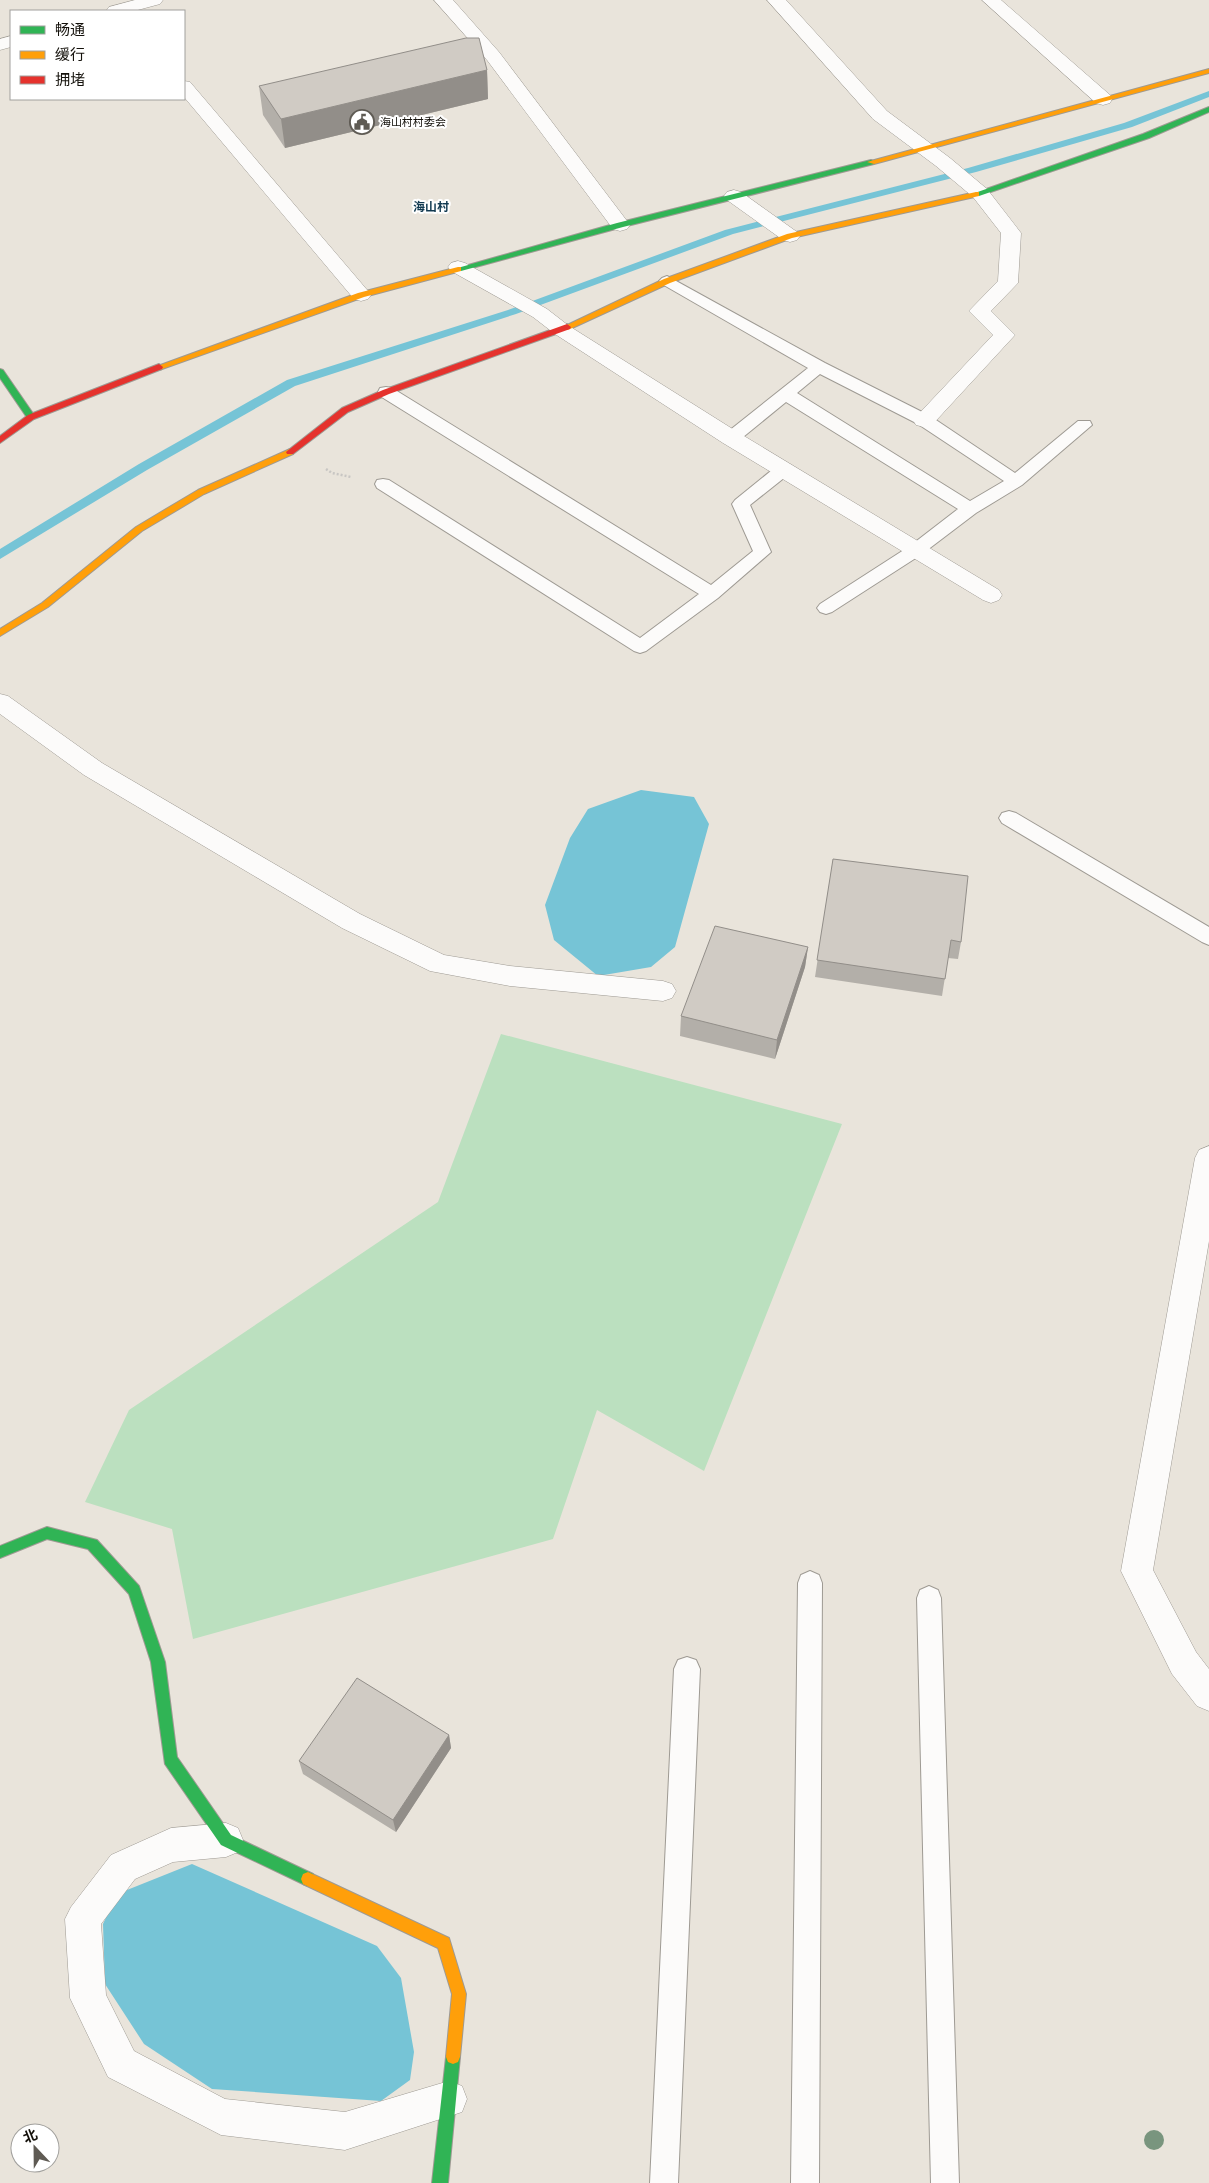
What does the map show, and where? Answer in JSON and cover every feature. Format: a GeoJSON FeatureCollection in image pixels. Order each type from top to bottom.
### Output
{"type":"FeatureCollection","features":[{"type":"Feature","properties":{"kind":"street"},"geometry":{"type":"LineString","coordinates":[[119,10],[154,0]]}},
{"type":"Feature","properties":{"kind":"street"},"geometry":{"type":"LineString","coordinates":[[442,0],[493,56],[620,225]]}},
{"type":"Feature","properties":{"kind":"street"},"geometry":{"type":"LineString","coordinates":[[776,0],[880,115],[944,162],[974,189],[1011,233],[1008,283],[979,311],[1005,335],[924,420]]}},
{"type":"Feature","properties":{"kind":"street"},"geometry":{"type":"LineString","coordinates":[[991,0],[1103,99]]}},
{"type":"Feature","properties":{"kind":"street"},"geometry":{"type":"LineString","coordinates":[[0,440],[31,417],[174,361],[361,295],[458,267],[926,148],[1209,71]]}},
{"type":"Feature","properties":{"kind":"street"},"geometry":{"type":"LineString","coordinates":[[185,87],[361,295]]}},
{"type":"Feature","properties":{"kind":"street"},"geometry":{"type":"LineString","coordinates":[[0,633],[45,604],[139,529],[200,492],[295,450],[345,410],[386,392],[562,330],[666,281],[787,234],[974,189],[1146,136],[1209,109]]}},
{"type":"Feature","properties":{"kind":"street"},"geometry":{"type":"LineString","coordinates":[[734,196],[787,234]]}},
{"type":"Feature","properties":{"kind":"street"},"geometry":{"type":"LineString","coordinates":[[458,267],[540,313],[562,330],[731,438],[990,594]]}},
{"type":"Feature","properties":{"kind":"street"},"geometry":{"type":"LineString","coordinates":[[0,372],[31,417]]}},
{"type":"Feature","properties":{"kind":"street"},"geometry":{"type":"LineString","coordinates":[[0,702],[93,769],[351,921],[439,964],[510,976],[663,991]]}},
{"type":"Feature","properties":{"kind":"street"},"geometry":{"type":"LineString","coordinates":[[1209,1158],[1137,1571],[1184,1663],[1209,1695]]}},
{"type":"Feature","properties":{"kind":"street"},"geometry":{"type":"LineString","coordinates":[[0,1552],[47,1533],[92,1544],[134,1590],[158,1662],[170,1759],[226,1840],[444,1943],[459,1994],[440,2183]]}},
{"type":"Feature","properties":{"kind":"street"},"geometry":{"type":"LineString","coordinates":[[226,1840],[172,1845],[123,1867],[83,1918],[88,1998],[121,2064],[221,2117],[345,2131],[449,2099]]}},
{"type":"Feature","properties":{"kind":"lane"},"geometry":{"type":"LineString","coordinates":[[666,281],[818,367],[924,420],[1016,481]]}},
{"type":"Feature","properties":{"kind":"lane"},"geometry":{"type":"LineString","coordinates":[[731,438],[818,367]]}},
{"type":"Feature","properties":{"kind":"lane"},"geometry":{"type":"LineString","coordinates":[[386,392],[712,594]]}},
{"type":"Feature","properties":{"kind":"lane"},"geometry":{"type":"LineString","coordinates":[[786,394],[970,509]]}},
{"type":"Feature","properties":{"kind":"lane"},"geometry":{"type":"LineString","coordinates":[[826,608],[916,550],[970,509],[1016,481],[1084,426]]}},
{"type":"Feature","properties":{"kind":"lane"},"geometry":{"type":"LineString","coordinates":[[383,484],[640,647],[712,594],[762,552],[741,504],[783,470]]}},
{"type":"Feature","properties":{"kind":"lane"},"geometry":{"type":"LineString","coordinates":[[1009,818],[1209,937]]}},
{"type":"Feature","properties":{"kind":"lane"},"geometry":{"type":"LineString","coordinates":[[805,2183],[810,1583]]}},
{"type":"Feature","properties":{"kind":"lane"},"geometry":{"type":"LineString","coordinates":[[928,1598],[945,2183]]}},
{"type":"Feature","properties":{"kind":"lane"},"geometry":{"type":"LineString","coordinates":[[664,2183],[687,1669]]}},
{"type":"Feature","properties":{"kind":"path"},"geometry":{"type":"LineString","coordinates":[[295,450],[332,473],[383,484]]}},
{"type":"Feature","properties":{"kind":"green space"},"geometry":{"type":"Polygon","coordinates":[[[501,1034],[842,1124],[704,1471],[597,1410],[553,1539],[193,1639],[172,1529],[85,1502],[129,1410],[438,1202],[501,1034]]]}},
{"type":"Feature","properties":{"kind":"water"},"geometry":{"type":"Polygon","coordinates":[[[641,790],[694,797],[709,824],[675,947],[651,967],[598,976],[554,940],[545,905],[570,838],[588,809],[641,790]]]}},
{"type":"Feature","properties":{"kind":"water"},"geometry":{"type":"Polygon","coordinates":[[[192,1864],[377,1946],[401,1978],[414,2052],[410,2080],[381,2101],[212,2089],[144,2044],[105,1984],[103,1924],[117,1894],[192,1864]]]}},
{"type":"Feature","properties":{"kind":"building"},"geometry":{"type":"Polygon","coordinates":[[[466,38],[479,38],[487,70],[281,119],[259,86],[466,38]]]}},
{"type":"Feature","properties":{"kind":"building"},"geometry":{"type":"Polygon","coordinates":[[[833,859],[968,876],[961,942],[951,940],[945,979],[817,960],[833,859]]]}},
{"type":"Feature","properties":{"kind":"building"},"geometry":{"type":"Polygon","coordinates":[[[715,926],[808,947],[777,1040],[681,1016],[715,926]]]}},
{"type":"Feature","properties":{"kind":"building"},"geometry":{"type":"Polygon","coordinates":[[[357,1678],[449,1735],[393,1820],[299,1761],[357,1678]]]}},
{"type":"Feature","properties":{"kind":"waterway"},"geometry":{"type":"LineString","coordinates":[[0,555],[143,467],[291,383],[512,312],[729,232],[972,170],[1128,125],[1209,94]]}},
{"type":"Feature","properties":{"kind":"traffic: fast"},"geometry":{"type":"LineString","coordinates":[[976,194],[1146,136],[1209,109]]}},
{"type":"Feature","properties":{"kind":"traffic: fast"},"geometry":{"type":"LineString","coordinates":[[458,269],[620,225],[871,162]]}},
{"type":"Feature","properties":{"kind":"traffic: fast"},"geometry":{"type":"LineString","coordinates":[[0,372],[31,417]]}},
{"type":"Feature","properties":{"kind":"traffic: fast"},"geometry":{"type":"LineString","coordinates":[[0,1552],[47,1533],[92,1544],[134,1590],[158,1662],[170,1759],[226,1840],[308,1879]]}},
{"type":"Feature","properties":{"kind":"traffic: fast"},"geometry":{"type":"LineString","coordinates":[[440,2183],[453,2057]]}},
{"type":"Feature","properties":{"kind":"traffic: slow"},"geometry":{"type":"LineString","coordinates":[[871,162],[1209,71]]}},
{"type":"Feature","properties":{"kind":"traffic: slow"},"geometry":{"type":"LineString","coordinates":[[567,327],[667,281],[790,236],[976,194]]}},
{"type":"Feature","properties":{"kind":"traffic: slow"},"geometry":{"type":"LineString","coordinates":[[159,367],[361,295],[458,269]]}},
{"type":"Feature","properties":{"kind":"traffic: slow"},"geometry":{"type":"LineString","coordinates":[[0,633],[45,605],[139,529],[201,492],[290,452]]}},
{"type":"Feature","properties":{"kind":"traffic: slow"},"geometry":{"type":"LineString","coordinates":[[308,1879],[444,1943],[459,1994],[453,2057]]}},
{"type":"Feature","properties":{"kind":"traffic: jam"},"geometry":{"type":"LineString","coordinates":[[290,452],[345,410],[386,392],[567,327]]}},
{"type":"Feature","properties":{"kind":"traffic: jam"},"geometry":{"type":"LineString","coordinates":[[0,440],[31,417],[159,367]]}},
{"type":"Feature","properties":{"kind":"place","name":"海山村村委会"},"geometry":{"type":"Point","coordinates":[362,122]}},
{"type":"Feature","properties":{"kind":"district","name":"海山村"},"geometry":{"type":"Point","coordinates":[431,207]}}]}
